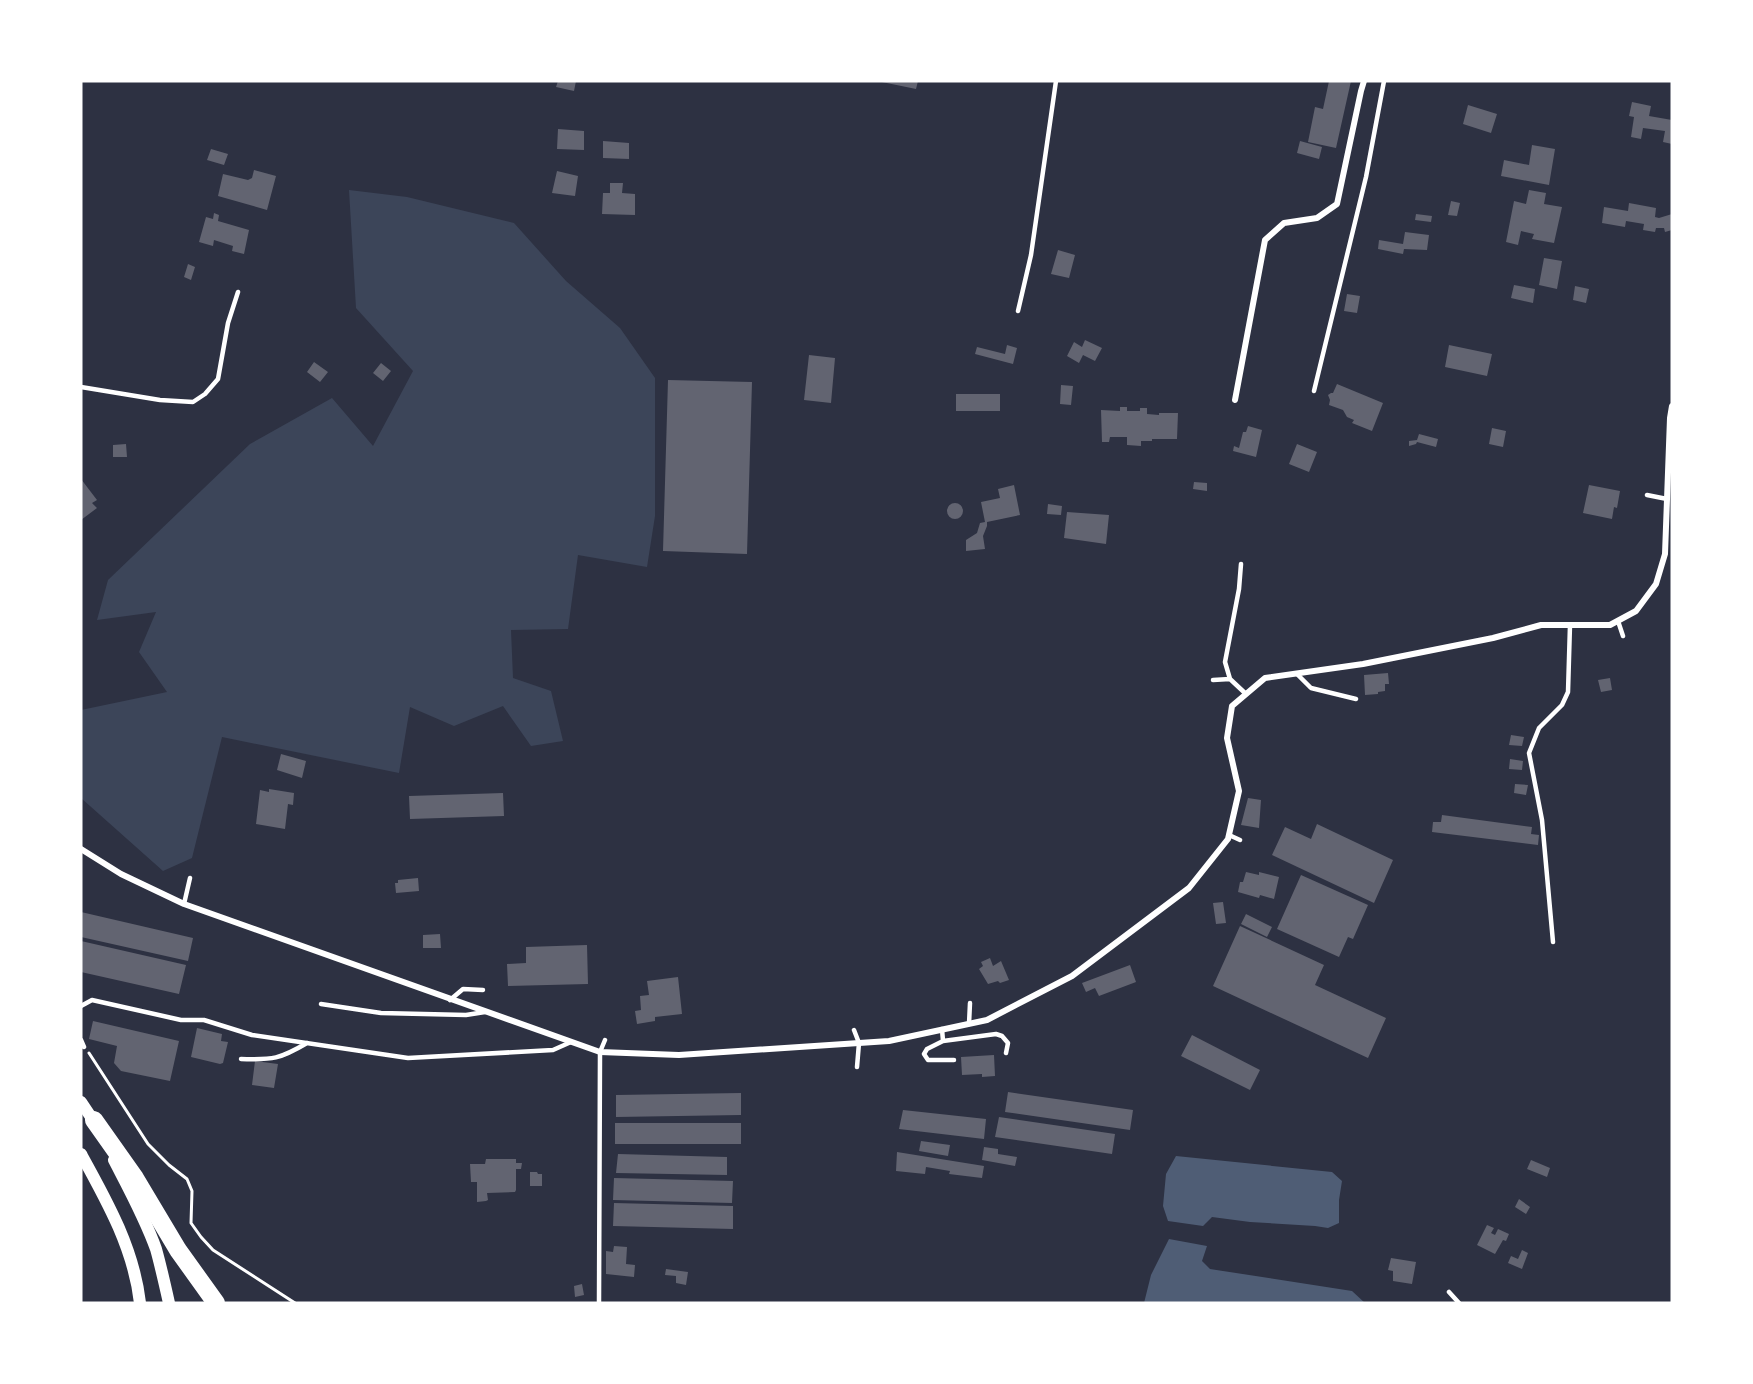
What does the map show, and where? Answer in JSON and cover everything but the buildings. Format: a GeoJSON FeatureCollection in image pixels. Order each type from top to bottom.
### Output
{"type":"FeatureCollection","features":[{"type":"Feature","properties":{"kind":"highway"},"geometry":{"type":"LineString","coordinates":[[94,1120],[135,1178],[178,1250],[216,1303]]}},
{"type":"Feature","properties":{"kind":"main road"},"geometry":{"type":"LineString","coordinates":[[81,1102],[94,1120],[141,1214],[155,1246],[169,1303]]}},
{"type":"Feature","properties":{"kind":"main road"},"geometry":{"type":"LineString","coordinates":[[81,1154],[119,1228],[131,1261],[140,1303]]}},
{"type":"Feature","properties":{"kind":"street"},"geometry":{"type":"LineString","coordinates":[[1235,400],[1265,240],[1284,223],[1317,218],[1337,204],[1364,81]]}},
{"type":"Feature","properties":{"kind":"street"},"geometry":{"type":"LineString","coordinates":[[81,849],[121,874],[184,904],[600,1052],[679,1055],[889,1041],[987,1020],[1072,976],[1189,888],[1228,839],[1235,837],[1239,791],[1227,738],[1232,706],[1264,678],[1363,664],[1493,638],[1541,625],[1610,625],[1636,611],[1656,584],[1665,554],[1672,406]]}},
{"type":"Feature","properties":{"kind":"lane"},"geometry":{"type":"LineString","coordinates":[[1018,311],[1031,255],[1056,81]]}},
{"type":"Feature","properties":{"kind":"lane"},"geometry":{"type":"LineString","coordinates":[[1314,391],[1366,177],[1384,81]]}},
{"type":"Feature","properties":{"kind":"lane"},"geometry":{"type":"LineString","coordinates":[[81,387],[160,400],[194,402],[206,394],[218,379],[228,323],[237,292]]}},
{"type":"Feature","properties":{"kind":"lane"},"geometry":{"type":"LineString","coordinates":[[1647,495],[1667,499]]}},
{"type":"Feature","properties":{"kind":"lane"},"geometry":{"type":"LineString","coordinates":[[1241,564],[1239,589],[1225,662],[1230,679],[1246,694]]}},
{"type":"Feature","properties":{"kind":"lane"},"geometry":{"type":"LineString","coordinates":[[1618,621],[1623,636]]}},
{"type":"Feature","properties":{"kind":"lane"},"geometry":{"type":"LineString","coordinates":[[1554,942],[1542,820],[1529,753],[1539,728],[1562,705],[1569,692],[1570,625]]}},
{"type":"Feature","properties":{"kind":"lane"},"geometry":{"type":"LineString","coordinates":[[1297,674],[1311,688],[1356,699]]}},
{"type":"Feature","properties":{"kind":"lane"},"geometry":{"type":"LineString","coordinates":[[1213,680],[1230,679]]}},
{"type":"Feature","properties":{"kind":"lane"},"geometry":{"type":"LineString","coordinates":[[1232,844],[1235,837]]}},
{"type":"Feature","properties":{"kind":"lane"},"geometry":{"type":"LineString","coordinates":[[184,904],[190,878]]}},
{"type":"Feature","properties":{"kind":"lane"},"geometry":{"type":"LineString","coordinates":[[450,1000],[462,989],[483,990]]}},
{"type":"Feature","properties":{"kind":"lane"},"geometry":{"type":"LineString","coordinates":[[81,1006],[92,1000],[181,1020],[204,1020],[252,1035],[408,1058],[552,1050],[571,1042]]}},
{"type":"Feature","properties":{"kind":"lane"},"geometry":{"type":"LineString","coordinates":[[969,1024],[970,1003]]}},
{"type":"Feature","properties":{"kind":"lane"},"geometry":{"type":"LineString","coordinates":[[321,1004],[381,1012],[466,1016],[485,1012]]}},
{"type":"Feature","properties":{"kind":"lane"},"geometry":{"type":"LineString","coordinates":[[942,1029],[943,1041]]}},
{"type":"Feature","properties":{"kind":"lane"},"geometry":{"type":"LineString","coordinates":[[854,1030],[859,1043],[857,1067]]}},
{"type":"Feature","properties":{"kind":"lane"},"geometry":{"type":"LineString","coordinates":[[954,1060],[928,1060],[924,1054],[927,1049],[943,1041],[996,1034],[1002,1036],[1008,1043],[1006,1053]]}},
{"type":"Feature","properties":{"kind":"lane"},"geometry":{"type":"LineString","coordinates":[[81,1040],[84,1047]]}},
{"type":"Feature","properties":{"kind":"lane"},"geometry":{"type":"LineString","coordinates":[[599,1303],[600,1052],[606,1040]]}},
{"type":"Feature","properties":{"kind":"lane"},"geometry":{"type":"LineString","coordinates":[[241,1059],[267,1060],[284,1056],[307,1043]]}},
{"type":"Feature","properties":{"kind":"lane"},"geometry":{"type":"LineString","coordinates":[[1449,1292],[1459,1303]]}},
{"type":"Feature","properties":{"kind":"path"},"geometry":{"type":"LineString","coordinates":[[84,1047],[148,1144],[187,1179],[192,1191],[191,1224],[201,1237],[213,1250],[296,1303]]}},
{"type":"Feature","properties":{"kind":"shaded area"},"geometry":{"type":"Polygon","coordinates":[[[349,190],[407,197],[514,223],[566,281],[620,328],[655,378],[655,516],[647,567],[578,555],[568,629],[511,630],[513,678],[551,691],[563,741],[531,746],[503,706],[454,726],[410,707],[399,773],[222,737],[192,858],[163,871],[81,798],[81,710],[167,692],[139,652],[156,612],[97,620],[108,580],[250,444],[332,398],[373,446],[413,371],[356,308],[349,190]]]}},
{"type":"Feature","properties":{"kind":"shaded area"},"geometry":{"type":"Polygon","coordinates":[[[1176,1156],[1332,1172],[1342,1181],[1339,1223],[1328,1228],[1212,1217],[1203,1226],[1168,1221],[1163,1206],[1166,1174],[1176,1156]]]}},
{"type":"Feature","properties":{"kind":"shaded area"},"geometry":{"type":"Polygon","coordinates":[[[1169,1239],[1207,1246],[1202,1261],[1210,1269],[1352,1291],[1365,1303],[1144,1303],[1151,1275],[1169,1239]]]}}]}
